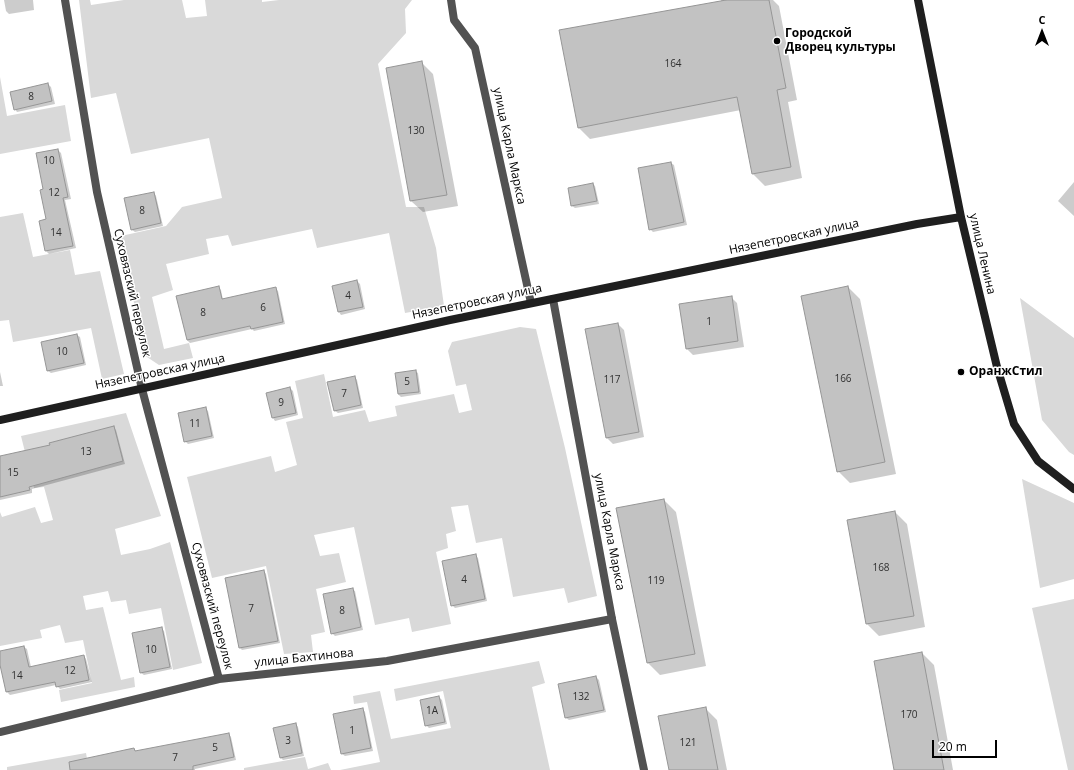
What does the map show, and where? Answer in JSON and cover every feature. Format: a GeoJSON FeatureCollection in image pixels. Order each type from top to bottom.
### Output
{"type":"FeatureCollection","features":[{"type":"Feature","properties":{"kind":"main road","name":"улица Ленина"},"geometry":{"type":"LineString","coordinates":[[918,0],[961,217],[997,367],[1014,424],[1038,461],[1074,489]]}},
{"type":"Feature","properties":{"kind":"main road","name":"Нязепетровская улица"},"geometry":{"type":"LineString","coordinates":[[0,420],[531,303],[917,224],[961,217]]}},
{"type":"Feature","properties":{"kind":"street","name":"Суховязский переулок"},"geometry":{"type":"LineString","coordinates":[[65,0],[97,192],[142,389],[219,680]]}},
{"type":"Feature","properties":{"kind":"street","name":"улица Карла Маркса"},"geometry":{"type":"LineString","coordinates":[[451,0],[454,20],[475,48],[531,303]]}},
{"type":"Feature","properties":{"kind":"street","name":"улица Карла Маркса"},"geometry":{"type":"LineString","coordinates":[[553,299],[612,619],[644,770]]}},
{"type":"Feature","properties":{"kind":"street","name":"улица Бахтинова"},"geometry":{"type":"LineString","coordinates":[[0,732],[219,680],[387,661],[612,619]]}},
{"type":"Feature","properties":{"kind":"shaded area"},"geometry":{"type":"Polygon","coordinates":[[[79,0],[90,0],[91,5],[124,0],[182,0],[186,18],[207,16],[205,0],[262,0],[262,2],[279,0],[412,0],[405,9],[406,33],[378,64],[406,207],[424,207],[436,248],[444,306],[405,313],[389,233],[317,248],[312,229],[232,246],[228,235],[206,239],[209,254],[166,264],[173,290],[152,297],[164,349],[189,343],[193,358],[159,365],[144,355],[121,236],[166,226],[182,207],[222,198],[209,138],[131,154],[116,93],[91,98],[79,0]]]}},
{"type":"Feature","properties":{"kind":"shaded area"},"geometry":{"type":"Polygon","coordinates":[[[0,77],[7,116],[65,105],[71,141],[0,154],[0,77]]]}},
{"type":"Feature","properties":{"kind":"shaded area"},"geometry":{"type":"Polygon","coordinates":[[[23,213],[33,257],[70,250],[75,275],[100,271],[124,374],[102,379],[91,328],[13,342],[9,320],[0,321],[0,217],[23,213]]]}},
{"type":"Feature","properties":{"kind":"shaded area"},"geometry":{"type":"Polygon","coordinates":[[[1020,298],[1074,338],[1074,455],[1069,452],[1042,420],[1020,298]]]}},
{"type":"Feature","properties":{"kind":"shaded area"},"geometry":{"type":"Polygon","coordinates":[[[520,327],[536,329],[565,448],[597,596],[568,603],[564,588],[513,597],[502,538],[476,543],[468,505],[451,507],[456,531],[446,534],[448,548],[436,552],[451,624],[412,632],[409,618],[375,625],[354,527],[314,535],[320,556],[339,553],[346,582],[316,589],[325,632],[311,635],[313,652],[284,654],[266,566],[212,578],[187,477],[271,456],[275,472],[297,465],[286,422],[303,418],[295,381],[324,374],[333,417],[365,410],[369,422],[397,416],[395,406],[454,394],[459,413],[472,410],[466,384],[456,386],[448,351],[452,342],[520,327]]]}},
{"type":"Feature","properties":{"kind":"shaded area"},"geometry":{"type":"Polygon","coordinates":[[[126,413],[161,516],[115,529],[121,555],[150,549],[170,542],[202,663],[173,670],[161,608],[129,614],[126,600],[111,602],[108,591],[83,596],[86,610],[103,607],[121,680],[134,677],[135,687],[61,702],[59,690],[92,683],[83,640],[65,643],[60,625],[40,630],[42,638],[0,646],[0,512],[2,517],[35,507],[41,523],[53,520],[44,487],[34,488],[21,436],[126,413]]]}},
{"type":"Feature","properties":{"kind":"shaded area"},"geometry":{"type":"Polygon","coordinates":[[[1022,479],[1074,503],[1074,579],[1040,588],[1022,479]]]}},
{"type":"Feature","properties":{"kind":"shaded area"},"geometry":{"type":"Polygon","coordinates":[[[1074,599],[1074,770],[1068,770],[1032,608],[1074,599]]]}},
{"type":"Feature","properties":{"kind":"shaded area"},"geometry":{"type":"Polygon","coordinates":[[[539,661],[545,683],[532,687],[550,770],[340,770],[380,762],[367,702],[354,704],[353,696],[380,691],[391,739],[451,728],[443,691],[396,701],[394,689],[539,661]]]}},
{"type":"Feature","properties":{"kind":"shaded area"},"geometry":{"type":"Polygon","coordinates":[[[86,753],[89,770],[7,770],[7,767],[86,753]]]}},
{"type":"Feature","properties":{"kind":"shaded area"},"geometry":{"type":"Polygon","coordinates":[[[305,757],[308,769],[328,763],[331,770],[244,770],[244,768],[305,757]]]}},
{"type":"Feature","properties":{"kind":"building"},"geometry":{"type":"Polygon","coordinates":[[[726,0],[769,0],[786,88],[777,90],[791,167],[752,174],[737,97],[578,128],[559,30],[726,0]]]}},
{"type":"Feature","properties":{"kind":"building"},"geometry":{"type":"Polygon","coordinates":[[[422,61],[447,195],[410,201],[386,68],[422,61]]]}},
{"type":"Feature","properties":{"kind":"building"},"geometry":{"type":"Polygon","coordinates":[[[48,83],[52,101],[14,110],[10,92],[48,83]]]}},
{"type":"Feature","properties":{"kind":"building"},"geometry":{"type":"Polygon","coordinates":[[[58,149],[68,197],[63,198],[73,246],[45,251],[39,221],[46,219],[40,190],[43,189],[36,153],[58,149]]]}},
{"type":"Feature","properties":{"kind":"building"},"geometry":{"type":"Polygon","coordinates":[[[671,162],[684,222],[649,230],[638,168],[671,162]]]}},
{"type":"Feature","properties":{"kind":"building"},"geometry":{"type":"Polygon","coordinates":[[[593,183],[597,201],[571,206],[568,188],[593,183]]]}},
{"type":"Feature","properties":{"kind":"building"},"geometry":{"type":"Polygon","coordinates":[[[154,192],[161,223],[131,230],[124,198],[154,192]]]}},
{"type":"Feature","properties":{"kind":"building"},"geometry":{"type":"Polygon","coordinates":[[[357,280],[363,307],[338,312],[332,286],[357,280]]]}},
{"type":"Feature","properties":{"kind":"building"},"geometry":{"type":"Polygon","coordinates":[[[219,286],[222,299],[276,287],[283,322],[251,329],[250,326],[187,340],[176,296],[219,286]]]}},
{"type":"Feature","properties":{"kind":"building"},"geometry":{"type":"Polygon","coordinates":[[[848,286],[885,462],[837,472],[801,296],[848,286]]]}},
{"type":"Feature","properties":{"kind":"building"},"geometry":{"type":"Polygon","coordinates":[[[732,296],[738,341],[686,349],[679,304],[732,296]]]}},
{"type":"Feature","properties":{"kind":"building"},"geometry":{"type":"Polygon","coordinates":[[[618,323],[639,432],[606,438],[585,329],[618,323]]]}},
{"type":"Feature","properties":{"kind":"building"},"geometry":{"type":"Polygon","coordinates":[[[77,334],[84,363],[47,371],[41,342],[77,334]]]}},
{"type":"Feature","properties":{"kind":"building"},"geometry":{"type":"Polygon","coordinates":[[[416,370],[419,392],[398,394],[395,373],[416,370]]]}},
{"type":"Feature","properties":{"kind":"building"},"geometry":{"type":"Polygon","coordinates":[[[355,376],[361,405],[334,411],[327,382],[355,376]]]}},
{"type":"Feature","properties":{"kind":"building"},"geometry":{"type":"Polygon","coordinates":[[[290,387],[296,413],[272,418],[266,393],[290,387]]]}},
{"type":"Feature","properties":{"kind":"building"},"geometry":{"type":"Polygon","coordinates":[[[206,407],[212,436],[184,442],[178,413],[206,407]]]}},
{"type":"Feature","properties":{"kind":"building"},"geometry":{"type":"Polygon","coordinates":[[[114,426],[123,461],[29,487],[30,490],[0,497],[0,456],[50,445],[49,443],[114,426]]]}},
{"type":"Feature","properties":{"kind":"building"},"geometry":{"type":"Polygon","coordinates":[[[664,499],[695,654],[647,663],[616,508],[664,499]]]}},
{"type":"Feature","properties":{"kind":"building"},"geometry":{"type":"Polygon","coordinates":[[[895,511],[914,616],[866,624],[847,520],[895,511]]]}},
{"type":"Feature","properties":{"kind":"building"},"geometry":{"type":"Polygon","coordinates":[[[476,554],[485,599],[451,606],[442,561],[476,554]]]}},
{"type":"Feature","properties":{"kind":"building"},"geometry":{"type":"Polygon","coordinates":[[[264,570],[278,641],[239,648],[225,578],[264,570]]]}},
{"type":"Feature","properties":{"kind":"building"},"geometry":{"type":"Polygon","coordinates":[[[353,588],[361,627],[331,634],[323,594],[353,588]]]}},
{"type":"Feature","properties":{"kind":"building"},"geometry":{"type":"Polygon","coordinates":[[[162,627],[170,667],[140,673],[132,633],[162,627]]]}},
{"type":"Feature","properties":{"kind":"building"},"geometry":{"type":"Polygon","coordinates":[[[24,646],[29,667],[84,655],[89,680],[56,687],[55,682],[6,692],[0,665],[0,651],[24,646]]]}},
{"type":"Feature","properties":{"kind":"building"},"geometry":{"type":"Polygon","coordinates":[[[922,652],[944,770],[894,770],[874,661],[922,652]]]}},
{"type":"Feature","properties":{"kind":"building"},"geometry":{"type":"Polygon","coordinates":[[[596,676],[604,710],[565,718],[558,684],[596,676]]]}},
{"type":"Feature","properties":{"kind":"building"},"geometry":{"type":"Polygon","coordinates":[[[439,696],[445,722],[425,726],[420,700],[439,696]]]}},
{"type":"Feature","properties":{"kind":"building"},"geometry":{"type":"Polygon","coordinates":[[[706,707],[718,770],[669,770],[658,716],[706,707]]]}},
{"type":"Feature","properties":{"kind":"building"},"geometry":{"type":"Polygon","coordinates":[[[363,708],[371,748],[341,754],[333,714],[363,708]]]}},
{"type":"Feature","properties":{"kind":"building"},"geometry":{"type":"Polygon","coordinates":[[[296,723],[302,753],[280,758],[273,728],[296,723]]]}},
{"type":"Feature","properties":{"kind":"building"},"geometry":{"type":"Polygon","coordinates":[[[229,733],[234,757],[193,766],[193,770],[70,770],[69,762],[134,748],[135,751],[229,733]]]}},
{"type":"Feature","properties":{"kind":"place","name":"Городской Дворец культуры"},"geometry":{"type":"Point","coordinates":[777,41]}},
{"type":"Feature","properties":{"kind":"place","name":"ОранжСтил"},"geometry":{"type":"Point","coordinates":[961,372]}}]}
